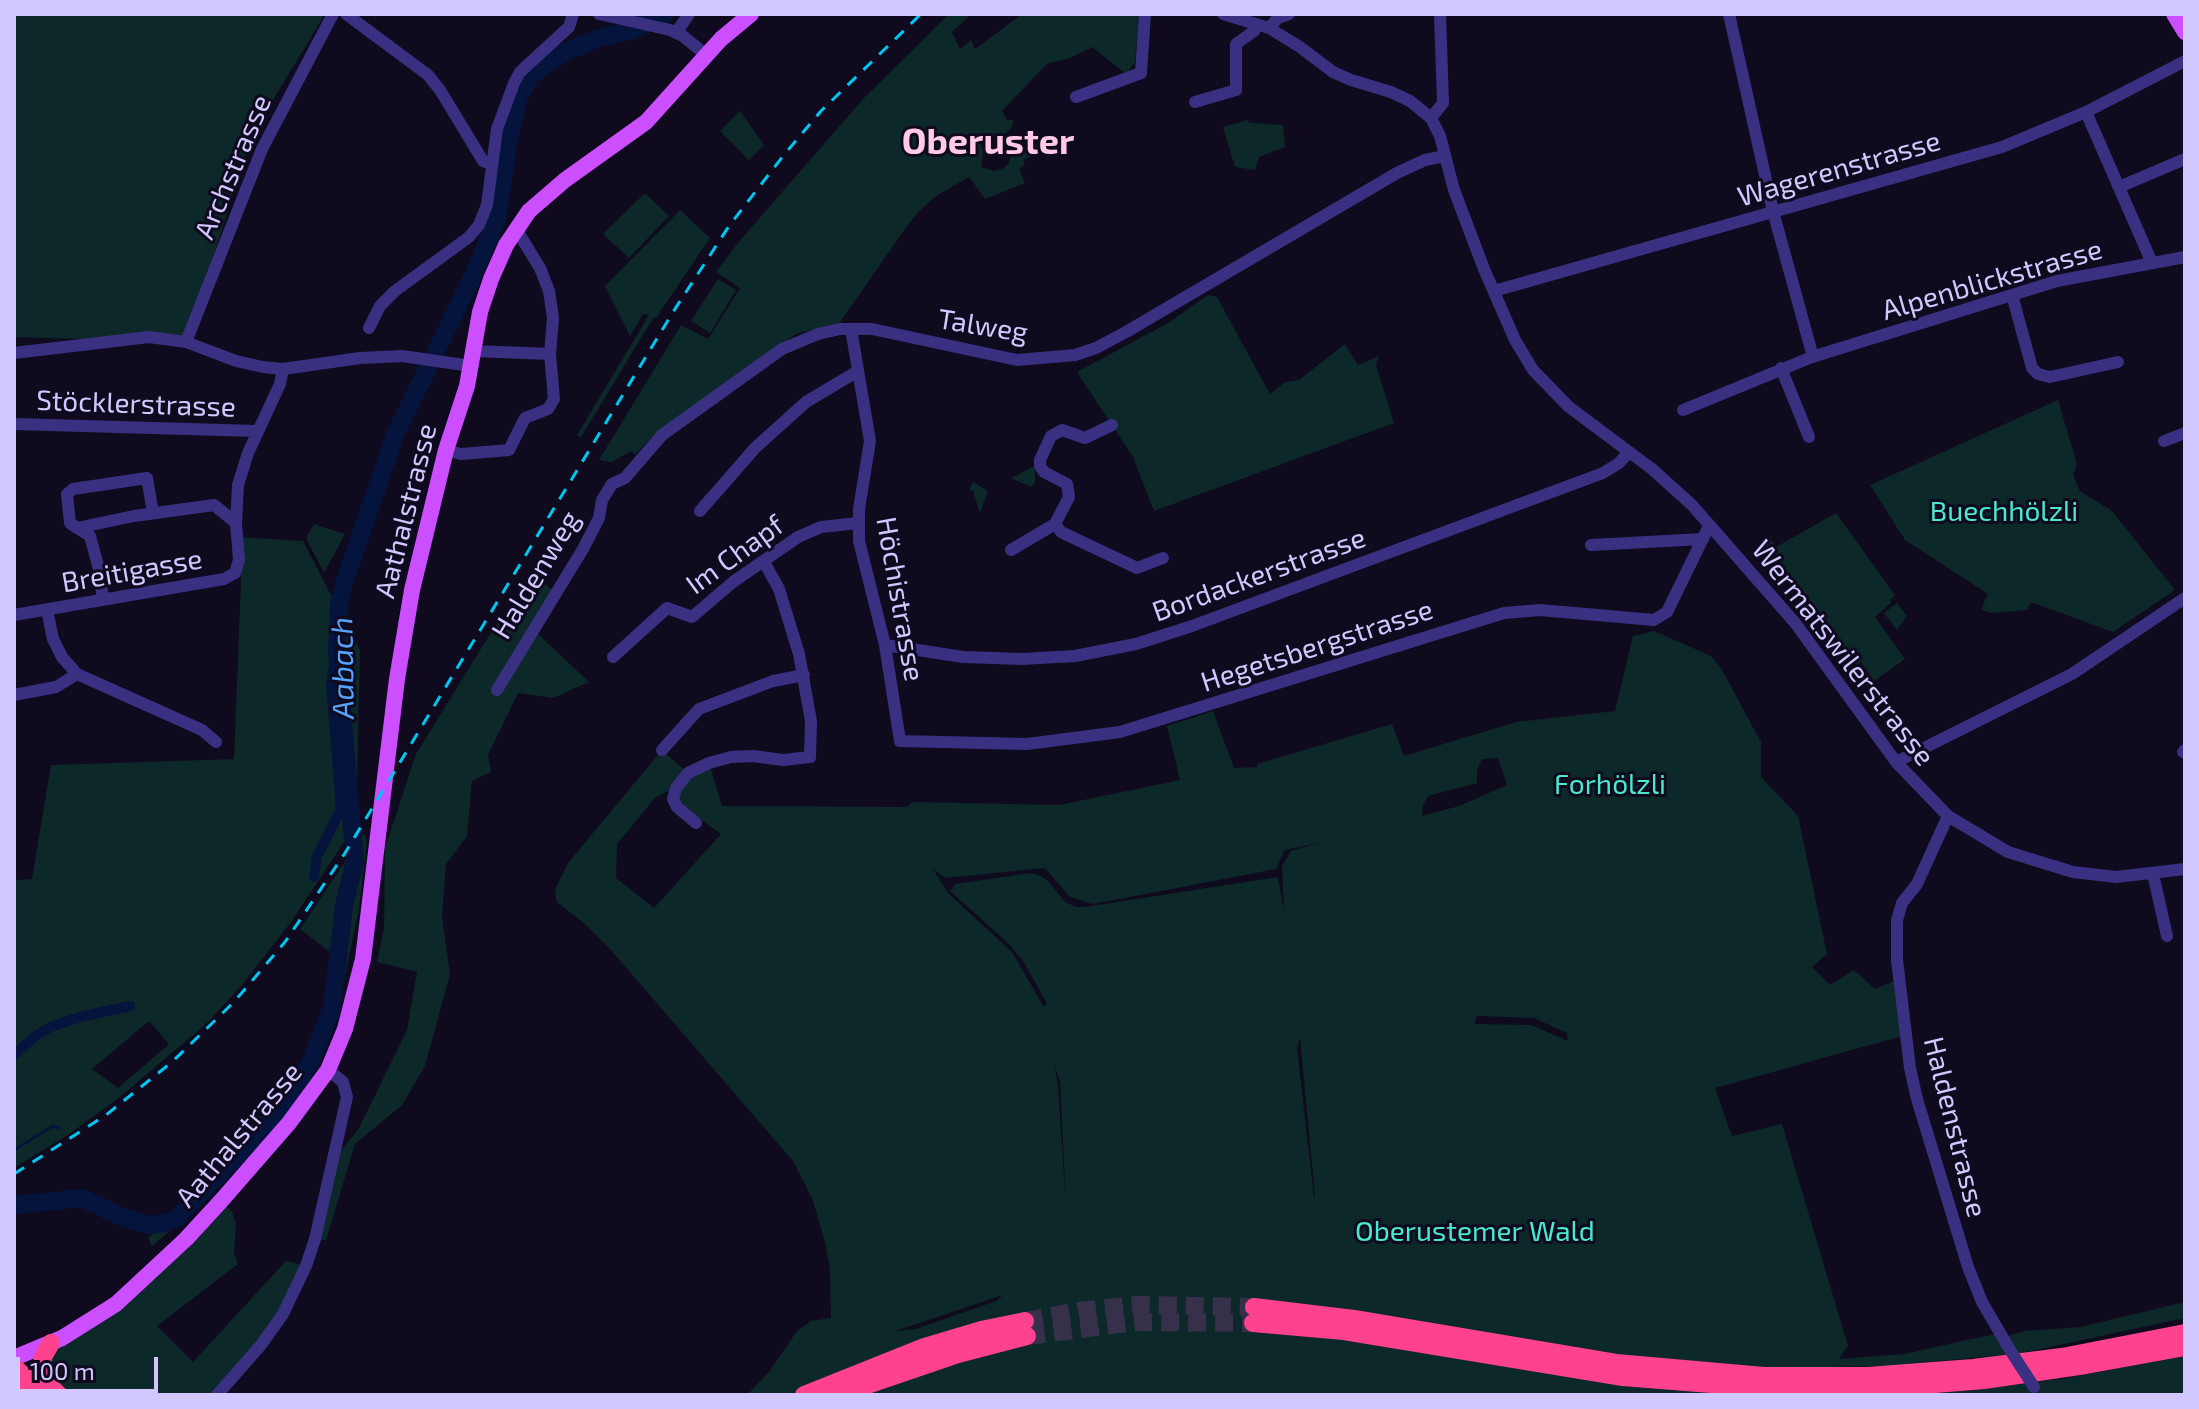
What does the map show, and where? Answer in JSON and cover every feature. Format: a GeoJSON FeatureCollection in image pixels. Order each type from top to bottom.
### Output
{"type":"FeatureCollection","features":[{"type":"Feature","properties":{"kind":"highway"},"geometry":{"type":"LineString","coordinates":[[2185,1333],[2062,1357],[1973,1368],[1868,1376],[1764,1376],[1616,1363],[1354,1319],[1254,1315],[1623,1377],[1774,1389],[1853,1389],[1955,1383],[2042,1373],[2185,1347]]}},
{"type":"Feature","properties":{"kind":"highway"},"geometry":{"type":"LineString","coordinates":[[804,1395],[956,1337],[1026,1329],[838,1395]]}},
{"type":"Feature","properties":{"kind":"highway"},"geometry":{"type":"LineString","coordinates":[[51,1343],[42,1359],[42,1372],[47,1383],[59,1395]]}},
{"type":"Feature","properties":{"kind":"highway"},"geometry":{"type":"LineString","coordinates":[[14,1367],[46,1395]]}},
{"type":"Feature","properties":{"kind":"highway"},"geometry":{"type":"LineString","coordinates":[[14,1387],[27,1395]]}},
{"type":"Feature","properties":{"kind":"main road","name":"Aathalstrasse"},"geometry":{"type":"LineString","coordinates":[[14,1358],[77,1330],[116,1304],[186,1239],[221,1201],[296,1115],[328,1070],[345,1029],[363,959],[401,649],[446,450],[467,386],[484,298],[516,229],[529,211],[553,189],[646,122],[706,55],[751,14]]}},
{"type":"Feature","properties":{"kind":"main road"},"geometry":{"type":"LineString","coordinates":[[2174,14],[2185,32]]}},
{"type":"Feature","properties":{"kind":"main road","name":"Aathalstrasse"},"geometry":{"type":"LineString","coordinates":[[14,1348],[47,1335],[110,1297],[128,1290]]}},
{"type":"Feature","properties":{"kind":"street","name":"Archstrasse"},"geometry":{"type":"LineString","coordinates":[[186,342],[262,149],[333,14]]}},
{"type":"Feature","properties":{"kind":"street"},"geometry":{"type":"LineString","coordinates":[[346,14],[428,75],[483,161],[492,164]]}},
{"type":"Feature","properties":{"kind":"street"},"geometry":{"type":"LineString","coordinates":[[369,328],[380,306],[404,283],[469,237],[479,225],[487,205],[497,129],[514,83],[520,72],[569,27],[573,14]]}},
{"type":"Feature","properties":{"kind":"street"},"geometry":{"type":"LineString","coordinates":[[599,14],[642,18],[676,33],[706,55]]}},
{"type":"Feature","properties":{"kind":"street"},"geometry":{"type":"LineString","coordinates":[[676,33],[689,14]]}},
{"type":"Feature","properties":{"kind":"street"},"geometry":{"type":"LineString","coordinates":[[1076,97],[1141,73],[1145,14]]}},
{"type":"Feature","properties":{"kind":"street"},"geometry":{"type":"LineString","coordinates":[[1223,14],[1263,27],[1300,47],[1333,72],[1391,92],[1410,101],[1431,118],[1443,103],[1440,14]]}},
{"type":"Feature","properties":{"kind":"street"},"geometry":{"type":"LineString","coordinates":[[1236,90],[1236,44],[1254,31],[1289,14]]}},
{"type":"Feature","properties":{"kind":"street"},"geometry":{"type":"LineString","coordinates":[[1729,14],[1773,211],[1813,357]]}},
{"type":"Feature","properties":{"kind":"street","name":"Wagerenstrasse"},"geometry":{"type":"LineString","coordinates":[[1494,291],[2002,147],[2086,112],[2185,61]]}},
{"type":"Feature","properties":{"kind":"street"},"geometry":{"type":"LineString","coordinates":[[1195,102],[1251,88]]}},
{"type":"Feature","properties":{"kind":"street"},"geometry":{"type":"LineString","coordinates":[[2086,112],[2152,263]]}},
{"type":"Feature","properties":{"kind":"street","name":"Wermatswilerstrasse"},"geometry":{"type":"LineString","coordinates":[[1431,118],[1454,190],[1494,291],[1515,340],[1533,370],[1569,407],[1676,489],[1796,624],[1896,762],[1948,816],[2008,852],[2073,872],[2116,877],[2185,869]]}},
{"type":"Feature","properties":{"kind":"street","name":"Talweg"},"geometry":{"type":"LineString","coordinates":[[612,484],[625,478],[662,435],[782,349],[818,334],[851,329],[887,332],[1017,360],[1075,355],[1126,332],[1397,173],[1425,160],[1445,156]]}},
{"type":"Feature","properties":{"kind":"street"},"geometry":{"type":"LineString","coordinates":[[2119,187],[2185,159]]}},
{"type":"Feature","properties":{"kind":"street"},"geometry":{"type":"LineString","coordinates":[[446,450],[461,454],[509,450],[525,418],[548,409],[554,399],[550,354],[553,318],[549,291],[540,268],[516,229]]}},
{"type":"Feature","properties":{"kind":"street","name":"Alpenblickstrasse"},"geometry":{"type":"LineString","coordinates":[[1683,410],[1781,368],[2057,281],[2185,257]]}},
{"type":"Feature","properties":{"kind":"street"},"geometry":{"type":"LineString","coordinates":[[2012,295],[2032,368],[2038,374],[2050,377],[2118,362]]}},
{"type":"Feature","properties":{"kind":"street","name":"Höchistrasse"},"geometry":{"type":"LineString","coordinates":[[851,329],[870,441],[858,523],[862,559],[885,645],[900,741]]}},
{"type":"Feature","properties":{"kind":"street"},"geometry":{"type":"LineString","coordinates":[[14,353],[133,338],[162,338],[186,342],[249,365],[283,369],[360,358],[443,361],[550,354]]}},
{"type":"Feature","properties":{"kind":"street"},"geometry":{"type":"LineString","coordinates":[[1781,368],[1809,437]]}},
{"type":"Feature","properties":{"kind":"street","name":"Breitigasse"},"geometry":{"type":"LineString","coordinates":[[14,615],[230,577],[235,573],[239,560],[236,523],[238,485],[257,431],[280,384],[283,369]]}},
{"type":"Feature","properties":{"kind":"street"},"geometry":{"type":"LineString","coordinates":[[700,511],[755,448],[806,402],[858,371]]}},
{"type":"Feature","properties":{"kind":"street","name":"Stöcklerstrasse"},"geometry":{"type":"LineString","coordinates":[[14,424],[257,431]]}},
{"type":"Feature","properties":{"kind":"street"},"geometry":{"type":"LineString","coordinates":[[1011,550],[1055,524],[1070,490],[1067,484],[1048,475],[1040,466],[1051,436],[1062,430],[1085,438],[1112,425]]}},
{"type":"Feature","properties":{"kind":"street"},"geometry":{"type":"LineString","coordinates":[[2164,441],[2185,433]]}},
{"type":"Feature","properties":{"kind":"street","name":"Bordackerstrasse"},"geometry":{"type":"LineString","coordinates":[[885,645],[963,657],[1022,659],[1075,656],[1136,644],[1603,473],[1629,452]]}},
{"type":"Feature","properties":{"kind":"street"},"geometry":{"type":"LineString","coordinates":[[103,600],[90,536],[70,523],[67,494],[73,489],[147,478],[153,513]]}},
{"type":"Feature","properties":{"kind":"street","name":"Haldenweg"},"geometry":{"type":"LineString","coordinates":[[497,690],[583,549],[599,518],[602,500],[612,484]]}},
{"type":"Feature","properties":{"kind":"street"},"geometry":{"type":"LineString","coordinates":[[77,528],[214,505],[236,523]]}},
{"type":"Feature","properties":{"kind":"street","name":"Im Chapf"},"geometry":{"type":"LineString","coordinates":[[613,657],[667,608],[692,617],[733,582],[809,531],[835,524],[858,523]]}},
{"type":"Feature","properties":{"kind":"street","name":"Bordackerstrasse"},"geometry":{"type":"LineString","coordinates":[[1055,524],[1061,532],[1137,568],[1163,558]]}},
{"type":"Feature","properties":{"kind":"street","name":"Hegetsbergstrasse"},"geometry":{"type":"LineString","coordinates":[[900,741],[1027,744],[1120,732],[1504,613],[1540,610],[1654,620],[1667,612],[1709,526]]}},
{"type":"Feature","properties":{"kind":"street"},"geometry":{"type":"LineString","coordinates":[[1591,545],[1703,539]]}},
{"type":"Feature","properties":{"kind":"street"},"geometry":{"type":"LineString","coordinates":[[696,823],[677,807],[673,799],[676,788],[688,773],[731,757],[783,760],[810,757],[811,721],[804,675],[779,589],[764,562]]}},
{"type":"Feature","properties":{"kind":"street"},"geometry":{"type":"LineString","coordinates":[[1896,762],[2063,680],[2185,598]]}},
{"type":"Feature","properties":{"kind":"street"},"geometry":{"type":"LineString","coordinates":[[47,610],[53,639],[62,657],[77,674],[202,730],[216,742]]}},
{"type":"Feature","properties":{"kind":"street"},"geometry":{"type":"LineString","coordinates":[[14,695],[56,687],[77,674]]}},
{"type":"Feature","properties":{"kind":"street"},"geometry":{"type":"LineString","coordinates":[[662,750],[699,709],[760,685],[804,675]]}},
{"type":"Feature","properties":{"kind":"street","name":"Haldenstrasse"},"geometry":{"type":"LineString","coordinates":[[1948,816],[1917,884],[1898,912],[1896,945],[1910,1068],[1968,1267],[1982,1302],[2036,1391]]}},
{"type":"Feature","properties":{"kind":"street"},"geometry":{"type":"LineString","coordinates":[[2153,874],[2167,936]]}},
{"type":"Feature","properties":{"kind":"street"},"geometry":{"type":"LineString","coordinates":[[217,1395],[261,1345],[283,1314],[315,1239],[347,1097],[343,1082],[328,1070]]}},
{"type":"Feature","properties":{"kind":"green space"},"geometry":{"type":"Polygon","coordinates":[[[14,14],[325,14],[252,135],[186,342],[14,337],[14,14]]]}},
{"type":"Feature","properties":{"kind":"green space"},"geometry":{"type":"Polygon","coordinates":[[[949,14],[970,15],[952,32],[960,49],[971,40],[975,49],[1022,14],[1139,14],[1135,62],[1126,74],[1092,47],[1070,58],[1047,64],[1002,111],[1007,120],[1014,120],[1011,128],[1001,138],[988,137],[980,144],[984,149],[981,167],[994,171],[1010,162],[1010,155],[1034,144],[1042,145],[1046,151],[1023,160],[1025,165],[1019,168],[1025,183],[985,199],[969,177],[936,196],[904,230],[839,324],[798,333],[652,437],[635,455],[631,451],[612,462],[599,460],[681,325],[708,339],[740,288],[716,272],[737,244],[863,99],[949,14]]]}},
{"type":"Feature","properties":{"kind":"green space"},"geometry":{"type":"Polygon","coordinates":[[[740,111],[764,145],[749,160],[720,131],[740,111]]]}},
{"type":"Feature","properties":{"kind":"green space"},"geometry":{"type":"Polygon","coordinates":[[[1247,120],[1250,123],[1283,125],[1285,147],[1259,157],[1255,170],[1235,167],[1223,127],[1247,120]]]}},
{"type":"Feature","properties":{"kind":"green space"},"geometry":{"type":"Polygon","coordinates":[[[645,193],[669,216],[629,258],[603,234],[645,193]]]}},
{"type":"Feature","properties":{"kind":"green space"},"geometry":{"type":"Polygon","coordinates":[[[680,210],[710,238],[654,317],[581,437],[577,435],[649,315],[643,314],[630,336],[605,286],[680,210]]]}},
{"type":"Feature","properties":{"kind":"green space"},"geometry":{"type":"Polygon","coordinates":[[[718,279],[736,290],[710,333],[691,321],[718,279]]]}},
{"type":"Feature","properties":{"kind":"green space"},"geometry":{"type":"Polygon","coordinates":[[[1208,295],[1217,297],[1270,394],[1285,382],[1299,380],[1345,344],[1358,365],[1379,356],[1376,365],[1394,423],[1154,511],[1133,457],[1077,372],[1168,323],[1208,295]]]}},
{"type":"Feature","properties":{"kind":"green space","name":"Buechhölzli"},"geometry":{"type":"Polygon","coordinates":[[[2058,400],[2077,464],[2073,475],[2080,491],[2112,511],[2175,590],[2113,632],[2031,602],[2027,610],[1991,613],[1981,609],[1988,594],[1905,540],[1870,485],[2058,400]]]}},
{"type":"Feature","properties":{"kind":"green space"},"geometry":{"type":"Polygon","coordinates":[[[1035,466],[1035,483],[1031,487],[1011,478],[1035,466]]]}},
{"type":"Feature","properties":{"kind":"green space"},"geometry":{"type":"Polygon","coordinates":[[[973,482],[988,491],[980,513],[973,491],[969,490],[973,482]]]}},
{"type":"Feature","properties":{"kind":"green space"},"geometry":{"type":"Polygon","coordinates":[[[1836,513],[1895,595],[1891,603],[1875,617],[1905,659],[1874,681],[1861,662],[1856,665],[1764,540],[1769,537],[1776,547],[1836,513]]]}},
{"type":"Feature","properties":{"kind":"green space"},"geometry":{"type":"Polygon","coordinates":[[[314,524],[345,534],[324,573],[306,538],[314,524]]]}},
{"type":"Feature","properties":{"kind":"green space"},"geometry":{"type":"Polygon","coordinates":[[[237,537],[303,541],[360,650],[356,824],[291,922],[242,985],[207,1023],[120,1097],[71,1133],[14,1168],[14,880],[32,879],[51,765],[234,759],[241,582],[237,537]],[[149,1021],[92,1069],[118,1088],[169,1044],[149,1021]]]}},
{"type":"Feature","properties":{"kind":"green space"},"geometry":{"type":"Polygon","coordinates":[[[544,583],[560,597],[538,634],[589,682],[553,698],[518,693],[488,755],[491,772],[472,781],[467,836],[446,864],[442,917],[450,974],[425,1066],[402,1105],[355,1144],[326,1240],[315,1239],[331,1162],[358,1130],[407,1030],[417,972],[377,962],[384,928],[385,848],[416,754],[495,626],[544,583]]]}},
{"type":"Feature","properties":{"kind":"green space"},"geometry":{"type":"Polygon","coordinates":[[[1897,603],[1907,616],[1897,630],[1884,613],[1897,603]]]}},
{"type":"Feature","properties":{"kind":"green space"},"geometry":{"type":"Polygon","coordinates":[[[1654,631],[1711,656],[1721,668],[1761,742],[1761,777],[1798,816],[1827,954],[1812,967],[1830,985],[1854,970],[1875,989],[1899,979],[1906,1035],[1715,1088],[1732,1136],[1782,1124],[1848,1346],[1839,1359],[1904,1354],[1999,1333],[2002,1338],[2025,1331],[2080,1327],[2185,1302],[2185,1318],[2022,1353],[1889,1366],[1833,1367],[1813,1395],[747,1395],[769,1372],[797,1331],[811,1321],[831,1318],[830,1270],[812,1198],[793,1161],[610,949],[557,902],[555,890],[568,863],[662,750],[688,773],[709,763],[722,806],[907,807],[913,802],[1059,805],[1180,780],[1167,726],[1213,711],[1234,768],[1257,767],[1257,764],[1392,724],[1404,756],[1516,722],[1615,711],[1633,636],[1654,631]],[[1498,758],[1482,759],[1477,770],[1477,783],[1428,796],[1422,816],[1459,806],[1507,785],[1498,758]],[[674,788],[655,798],[617,844],[616,878],[654,908],[721,834],[673,799],[674,788]],[[1318,843],[1285,850],[1276,869],[1093,904],[1070,897],[1045,868],[945,878],[933,869],[949,894],[1012,952],[1044,1007],[1047,1003],[1023,961],[1008,943],[950,891],[956,884],[1030,873],[1048,881],[1065,902],[1085,907],[1278,877],[1284,911],[1282,866],[1291,851],[1318,843]],[[1477,1016],[1474,1024],[1532,1025],[1568,1041],[1567,1033],[1534,1018],[1477,1016]],[[1300,1038],[1297,1048],[1315,1197],[1300,1038]],[[1055,1067],[1058,1087],[1066,1205],[1060,1081],[1055,1067]],[[1003,1295],[895,1331],[916,1329],[996,1301],[1003,1295]]]}},
{"type":"Feature","properties":{"kind":"green space"},"geometry":{"type":"Polygon","coordinates":[[[364,833],[367,841],[359,909],[337,1014],[317,1064],[277,1123],[186,1217],[152,1246],[148,1238],[195,1198],[266,1109],[271,1112],[306,1068],[332,1009],[325,995],[330,952],[300,929],[364,833]]]}},
{"type":"Feature","properties":{"kind":"green space"},"geometry":{"type":"Polygon","coordinates":[[[221,1201],[232,1212],[236,1224],[234,1254],[238,1264],[157,1326],[193,1362],[286,1261],[306,1266],[295,1291],[217,1395],[84,1395],[69,1389],[63,1392],[58,1388],[49,1364],[50,1354],[221,1201]]]}},
{"type":"Feature","properties":{"kind":"green space"},"geometry":{"type":"Polygon","coordinates":[[[2185,1355],[2185,1395],[1900,1395],[2062,1379],[2185,1355]]]}},
{"type":"Feature","properties":{"kind":"waterway","name":"Aabach"},"geometry":{"type":"LineString","coordinates":[[14,1205],[82,1198],[122,1217],[149,1225],[176,1219],[274,1118],[310,1063],[332,1009],[344,905],[355,862],[337,651],[339,605],[344,583],[395,435],[497,220],[509,139],[519,97],[531,75],[565,52],[599,38],[631,31],[665,14]]}},
{"type":"Feature","properties":{"kind":"waterway"},"geometry":{"type":"LineString","coordinates":[[314,877],[317,857],[341,809],[331,682],[337,651]]}},
{"type":"Feature","properties":{"kind":"waterway"},"geometry":{"type":"LineString","coordinates":[[14,1055],[50,1027],[130,1006]]}},
{"type":"Feature","properties":{"kind":"waterway"},"geometry":{"type":"LineString","coordinates":[[14,1150],[53,1126],[59,1128]]}},
{"type":"Feature","properties":{"kind":"waterway","name":"Aabach"},"geometry":{"type":"LineString","coordinates":[[93,1203],[96,1198]]}},
{"type":"Feature","properties":{"kind":"tunnel"},"geometry":{"type":"LineString","coordinates":[[1025,1321],[1137,1305],[1254,1307]]}},
{"type":"Feature","properties":{"kind":"tunnel"},"geometry":{"type":"LineString","coordinates":[[1027,1336],[1135,1322],[1253,1323]]}},
{"type":"Feature","properties":{"kind":"railway"},"geometry":{"type":"LineString","coordinates":[[14,1174],[106,1115],[172,1062],[234,1002],[285,942],[345,853],[673,312],[729,226],[821,111],[921,14]]}},
{"type":"Feature","properties":{"kind":"district","name":"Oberuster"},"geometry":{"type":"Point","coordinates":[988,142]}},
{"type":"Feature","properties":{"kind":"park label","name":"Forhölzli"},"geometry":{"type":"Point","coordinates":[1610,785]}},
{"type":"Feature","properties":{"kind":"park label","name":"Oberustemer Wald"},"geometry":{"type":"Point","coordinates":[1475,1232]}}]}
